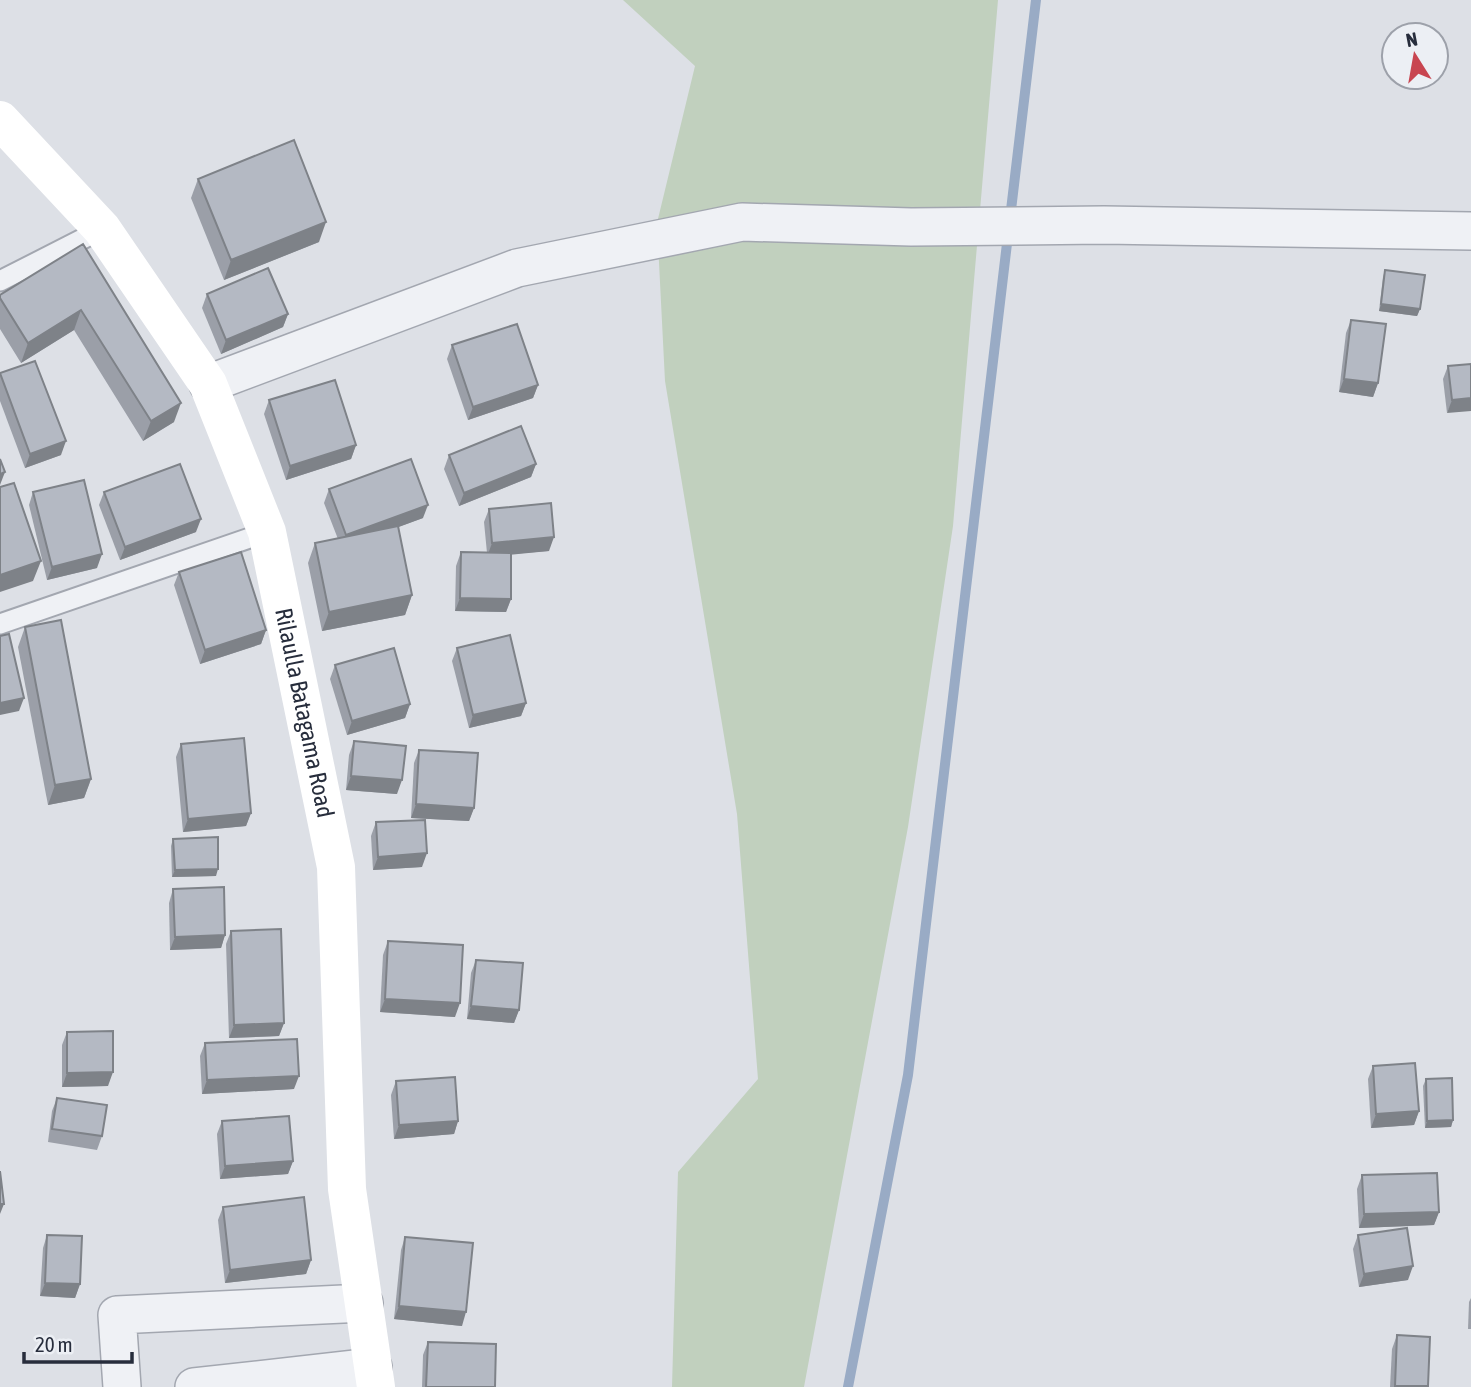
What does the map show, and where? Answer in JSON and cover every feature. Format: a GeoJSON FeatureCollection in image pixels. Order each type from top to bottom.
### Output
{"type":"FeatureCollection","features":[{"type":"Feature","properties":{"kind":"street","name":"Rilaulla Batagama Road"},"geometry":{"type":"LineString","coordinates":[[0,120],[102,229],[208,384],[267,532],[336,867],[347,1189],[375,1377]]}},
{"type":"Feature","properties":{"kind":"street"},"geometry":{"type":"LineString","coordinates":[[208,384],[517,268],[742,222],[911,227],[1104,225],[1471,231]]}},
{"type":"Feature","properties":{"kind":"street"},"geometry":{"type":"LineString","coordinates":[[122,1387],[117,1315],[364,1303]]}},
{"type":"Feature","properties":{"kind":"street"},"geometry":{"type":"LineString","coordinates":[[194,1387],[375,1377]]}},
{"type":"Feature","properties":{"kind":"lane"},"geometry":{"type":"LineString","coordinates":[[0,281],[102,229]]}},
{"type":"Feature","properties":{"kind":"lane"},"geometry":{"type":"LineString","coordinates":[[0,624],[267,532]]}},
{"type":"Feature","properties":{"kind":"green space"},"geometry":{"type":"Polygon","coordinates":[[[623,0],[998,0],[953,526],[908,827],[804,1387],[672,1387],[678,1172],[758,1079],[737,814],[665,381],[657,223],[695,66],[623,0]]]}},
{"type":"Feature","properties":{"kind":"building"},"geometry":{"type":"Polygon","coordinates":[[[294,140],[326,222],[231,260],[198,179],[294,140]]]}},
{"type":"Feature","properties":{"kind":"building"},"geometry":{"type":"Polygon","coordinates":[[[83,244],[181,403],[151,421],[81,310],[28,343],[0,298],[0,295],[83,244]]]}},
{"type":"Feature","properties":{"kind":"building"},"geometry":{"type":"Polygon","coordinates":[[[268,268],[288,314],[226,340],[207,294],[268,268]]]}},
{"type":"Feature","properties":{"kind":"building"},"geometry":{"type":"Polygon","coordinates":[[[1385,270],[1425,275],[1420,309],[1381,304],[1385,270]]]}},
{"type":"Feature","properties":{"kind":"building"},"geometry":{"type":"Polygon","coordinates":[[[1351,320],[1386,324],[1378,383],[1344,379],[1351,320]]]}},
{"type":"Feature","properties":{"kind":"building"},"geometry":{"type":"Polygon","coordinates":[[[517,324],[538,385],[473,407],[452,345],[517,324]]]}},
{"type":"Feature","properties":{"kind":"building"},"geometry":{"type":"Polygon","coordinates":[[[35,361],[66,441],[30,454],[0,373],[35,361]]]}},
{"type":"Feature","properties":{"kind":"building"},"geometry":{"type":"Polygon","coordinates":[[[1471,364],[1471,398],[1452,400],[1448,366],[1471,364]]]}},
{"type":"Feature","properties":{"kind":"building"},"geometry":{"type":"Polygon","coordinates":[[[335,380],[356,445],[290,466],[269,400],[335,380]]]}},
{"type":"Feature","properties":{"kind":"building"},"geometry":{"type":"Polygon","coordinates":[[[521,426],[536,464],[464,493],[449,455],[521,426]]]}},
{"type":"Feature","properties":{"kind":"building"},"geometry":{"type":"Polygon","coordinates":[[[0,459],[5,472],[0,474],[0,459]]]}},
{"type":"Feature","properties":{"kind":"building"},"geometry":{"type":"Polygon","coordinates":[[[411,459],[428,505],[346,535],[329,489],[411,459]]]}},
{"type":"Feature","properties":{"kind":"building"},"geometry":{"type":"Polygon","coordinates":[[[180,464],[201,519],[125,547],[104,492],[180,464]]]}},
{"type":"Feature","properties":{"kind":"building"},"geometry":{"type":"Polygon","coordinates":[[[84,480],[102,554],[52,567],[33,492],[84,480]]]}},
{"type":"Feature","properties":{"kind":"building"},"geometry":{"type":"Polygon","coordinates":[[[14,483],[41,561],[0,575],[0,487],[14,483]]]}},
{"type":"Feature","properties":{"kind":"building"},"geometry":{"type":"Polygon","coordinates":[[[551,503],[554,537],[492,543],[489,509],[551,503]]]}},
{"type":"Feature","properties":{"kind":"building"},"geometry":{"type":"Polygon","coordinates":[[[398,526],[412,595],[329,612],[315,543],[398,526]]]}},
{"type":"Feature","properties":{"kind":"building"},"geometry":{"type":"Polygon","coordinates":[[[241,552],[266,630],[205,650],[179,572],[241,552]]]}},
{"type":"Feature","properties":{"kind":"building"},"geometry":{"type":"Polygon","coordinates":[[[461,552],[511,553],[511,599],[460,598],[461,552]]]}},
{"type":"Feature","properties":{"kind":"building"},"geometry":{"type":"Polygon","coordinates":[[[61,620],[91,779],[55,785],[25,627],[61,620]]]}},
{"type":"Feature","properties":{"kind":"building"},"geometry":{"type":"Polygon","coordinates":[[[9,634],[24,698],[0,703],[0,636],[9,634]]]}},
{"type":"Feature","properties":{"kind":"building"},"geometry":{"type":"Polygon","coordinates":[[[510,635],[526,703],[473,715],[457,648],[510,635]]]}},
{"type":"Feature","properties":{"kind":"building"},"geometry":{"type":"Polygon","coordinates":[[[394,648],[410,704],[352,721],[335,665],[394,648]]]}},
{"type":"Feature","properties":{"kind":"building"},"geometry":{"type":"Polygon","coordinates":[[[244,738],[251,813],[188,819],[181,744],[244,738]]]}},
{"type":"Feature","properties":{"kind":"building"},"geometry":{"type":"Polygon","coordinates":[[[354,741],[406,746],[402,780],[351,776],[354,741]]]}},
{"type":"Feature","properties":{"kind":"building"},"geometry":{"type":"Polygon","coordinates":[[[419,750],[478,753],[474,808],[416,804],[419,750]]]}},
{"type":"Feature","properties":{"kind":"building"},"geometry":{"type":"Polygon","coordinates":[[[425,820],[427,853],[378,857],[376,822],[425,820]]]}},
{"type":"Feature","properties":{"kind":"building"},"geometry":{"type":"Polygon","coordinates":[[[218,837],[218,869],[175,870],[173,839],[218,837]]]}},
{"type":"Feature","properties":{"kind":"building"},"geometry":{"type":"Polygon","coordinates":[[[224,887],[225,935],[175,937],[173,889],[224,887]]]}},
{"type":"Feature","properties":{"kind":"building"},"geometry":{"type":"Polygon","coordinates":[[[281,929],[284,1023],[234,1025],[231,931],[281,929]]]}},
{"type":"Feature","properties":{"kind":"building"},"geometry":{"type":"Polygon","coordinates":[[[388,941],[463,945],[460,1003],[385,999],[388,941]]]}},
{"type":"Feature","properties":{"kind":"building"},"geometry":{"type":"Polygon","coordinates":[[[476,960],[523,963],[519,1010],[471,1006],[476,960]]]}},
{"type":"Feature","properties":{"kind":"building"},"geometry":{"type":"Polygon","coordinates":[[[113,1031],[113,1072],[67,1073],[67,1032],[113,1031]]]}},
{"type":"Feature","properties":{"kind":"building"},"geometry":{"type":"Polygon","coordinates":[[[297,1039],[299,1076],[207,1080],[205,1043],[297,1039]]]}},
{"type":"Feature","properties":{"kind":"building"},"geometry":{"type":"Polygon","coordinates":[[[1415,1063],[1419,1111],[1376,1114],[1373,1066],[1415,1063]]]}},
{"type":"Feature","properties":{"kind":"building"},"geometry":{"type":"Polygon","coordinates":[[[455,1077],[458,1121],[399,1125],[396,1081],[455,1077]]]}},
{"type":"Feature","properties":{"kind":"building"},"geometry":{"type":"Polygon","coordinates":[[[1452,1078],[1453,1120],[1427,1121],[1426,1079],[1452,1078]]]}},
{"type":"Feature","properties":{"kind":"building"},"geometry":{"type":"Polygon","coordinates":[[[57,1098],[107,1105],[102,1136],[52,1129],[57,1098]]]}},
{"type":"Feature","properties":{"kind":"building"},"geometry":{"type":"Polygon","coordinates":[[[289,1116],[293,1161],[225,1166],[222,1121],[289,1116]]]}},
{"type":"Feature","properties":{"kind":"building"},"geometry":{"type":"Polygon","coordinates":[[[0,1171],[4,1204],[0,1204],[0,1171]]]}},
{"type":"Feature","properties":{"kind":"building"},"geometry":{"type":"Polygon","coordinates":[[[1437,1173],[1439,1212],[1364,1214],[1362,1175],[1437,1173]]]}},
{"type":"Feature","properties":{"kind":"building"},"geometry":{"type":"Polygon","coordinates":[[[304,1197],[311,1260],[230,1270],[223,1207],[304,1197]]]}},
{"type":"Feature","properties":{"kind":"building"},"geometry":{"type":"Polygon","coordinates":[[[1407,1228],[1413,1266],[1364,1274],[1358,1235],[1407,1228]]]}},
{"type":"Feature","properties":{"kind":"building"},"geometry":{"type":"Polygon","coordinates":[[[47,1235],[82,1236],[80,1284],[45,1283],[47,1235]]]}},
{"type":"Feature","properties":{"kind":"building"},"geometry":{"type":"Polygon","coordinates":[[[405,1237],[473,1243],[466,1312],[399,1306],[405,1237]]]}},
{"type":"Feature","properties":{"kind":"building"},"geometry":{"type":"Polygon","coordinates":[[[1397,1335],[1430,1337],[1428,1386],[1395,1386],[1397,1335]]]}},
{"type":"Feature","properties":{"kind":"building"},"geometry":{"type":"Polygon","coordinates":[[[428,1342],[496,1344],[495,1387],[426,1387],[428,1342]]]}},
{"type":"Feature","properties":{"kind":"waterway"},"geometry":{"type":"LineString","coordinates":[[848,1387],[908,1075],[1036,0]]}}]}
